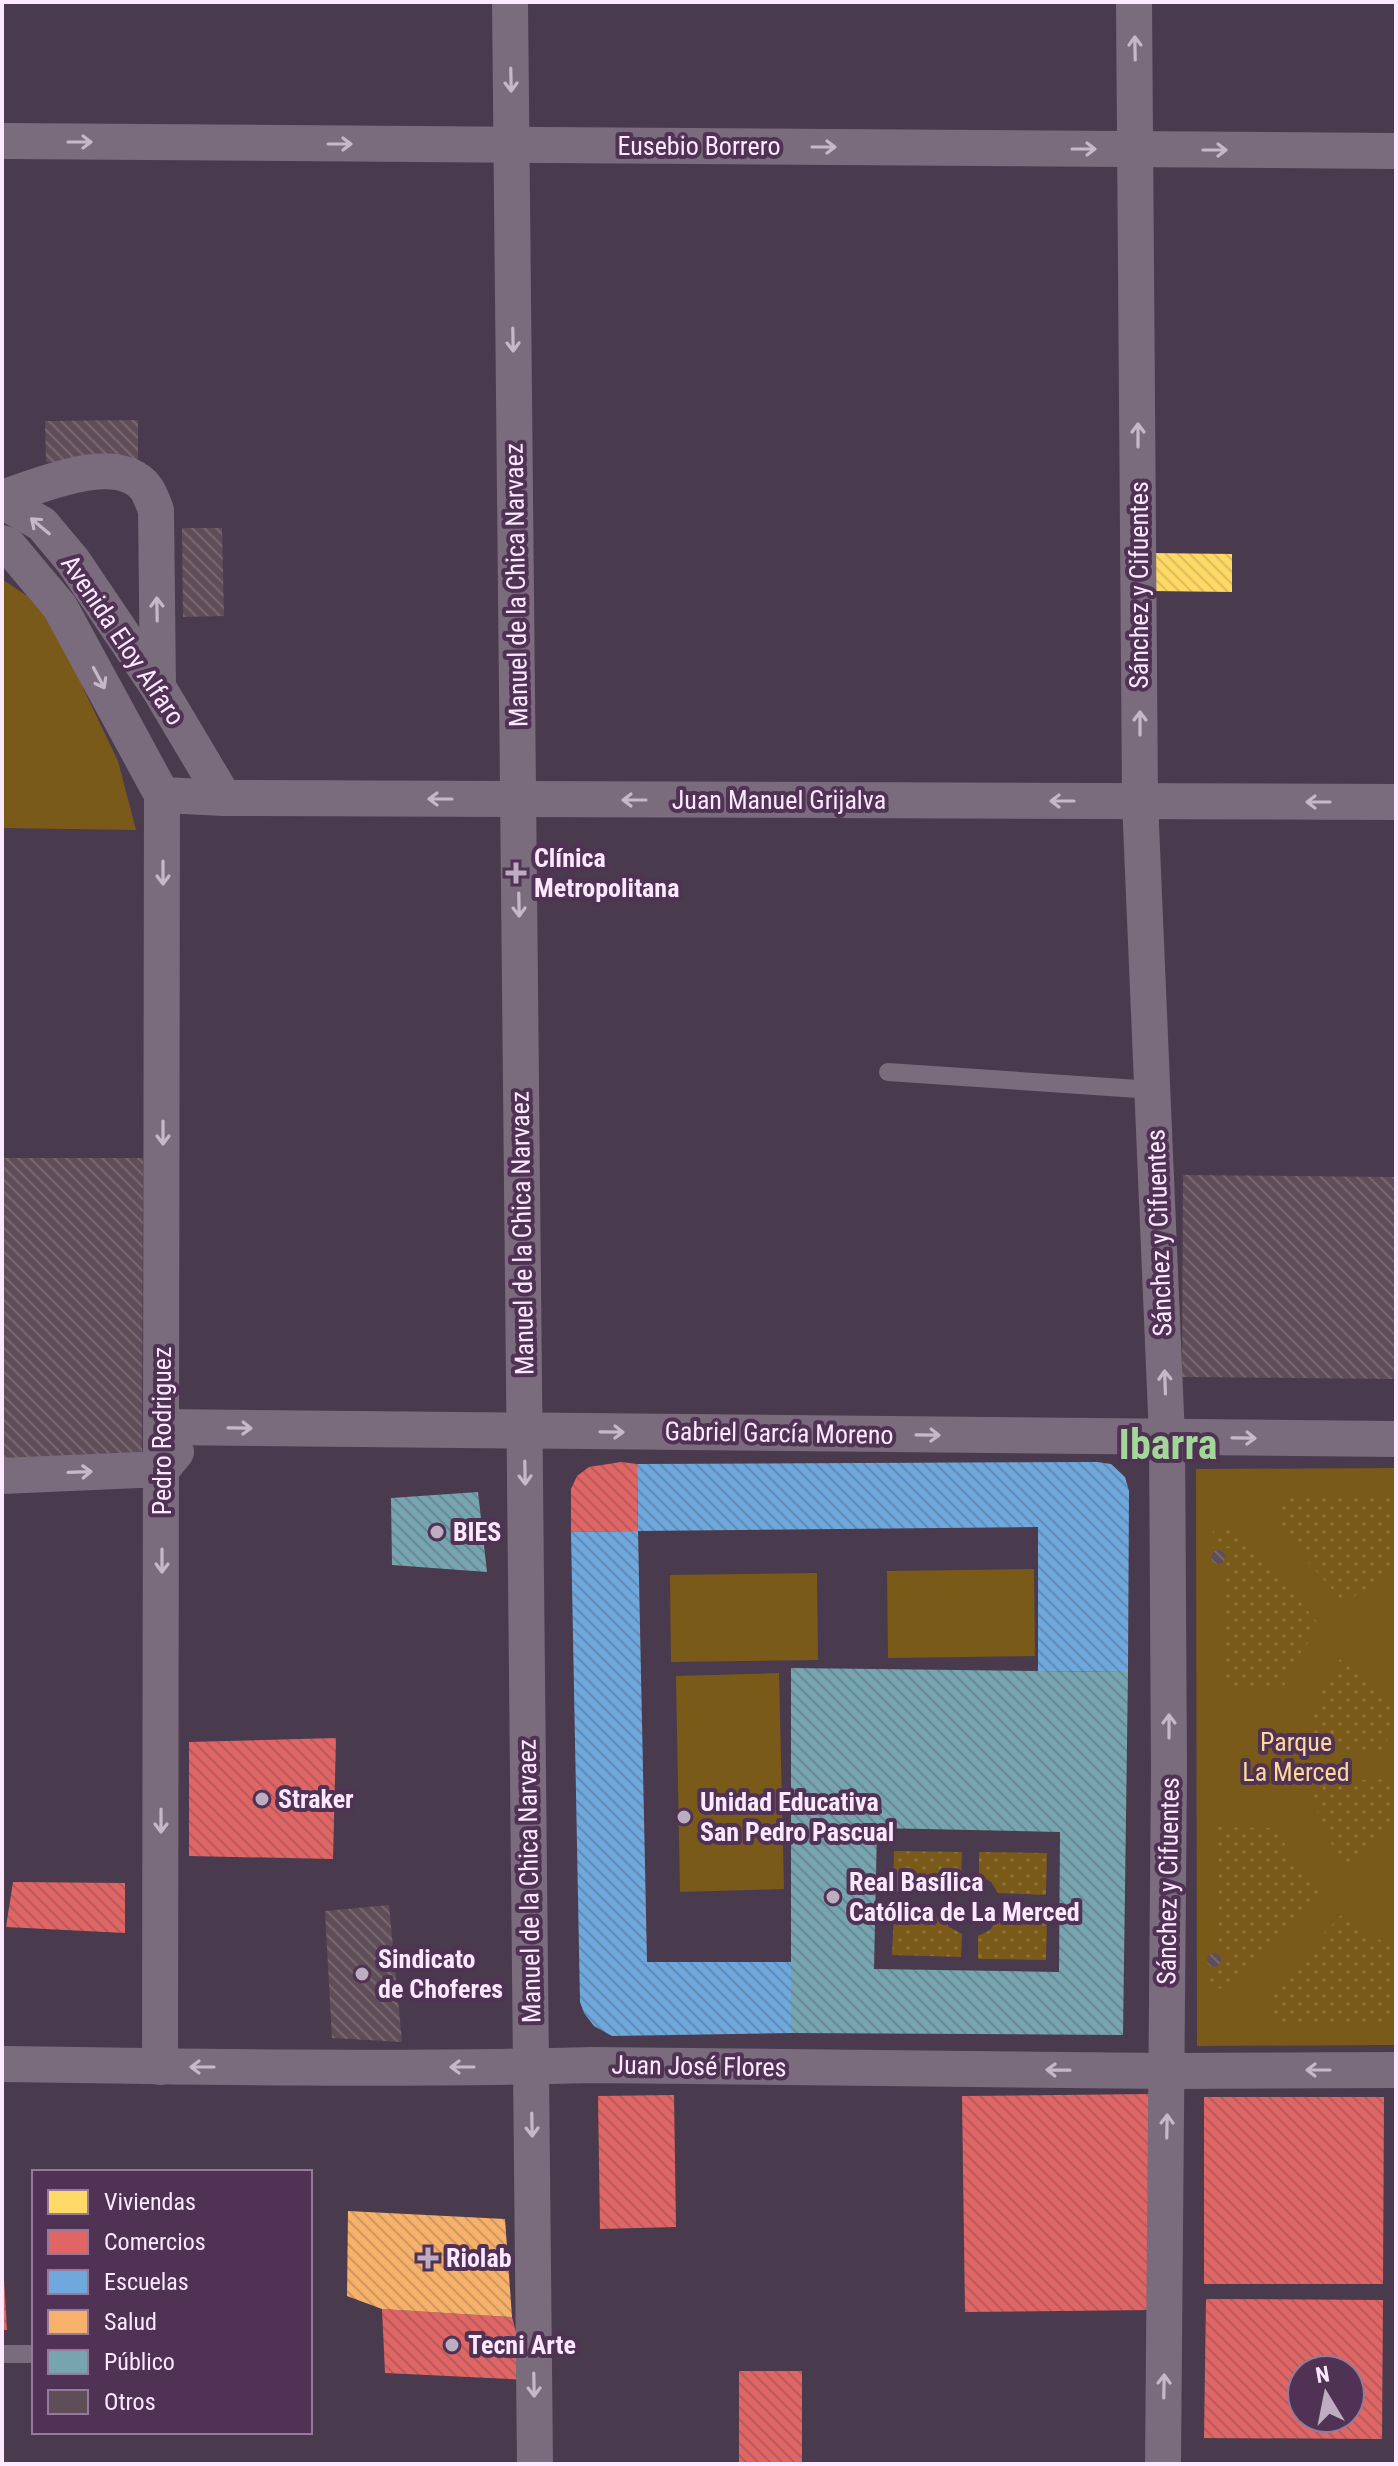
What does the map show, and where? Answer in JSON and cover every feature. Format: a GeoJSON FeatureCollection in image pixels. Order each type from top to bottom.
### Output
{"type":"FeatureCollection","features":[{"type":"Feature","properties":{"kind":"street","name":"Manuel de la Chica Narvaez"},"geometry":{"type":"LineString","coordinates":[[510,2],[535,2464]]}},
{"type":"Feature","properties":{"kind":"street","name":"Sánchez y Cifuentes"},"geometry":{"type":"LineString","coordinates":[[1134,2],[1140,801],[1167,1437],[1169,1769],[1163,2464]]}},
{"type":"Feature","properties":{"kind":"street","name":"Eusebio Borrero"},"geometry":{"type":"LineString","coordinates":[[2,141],[1396,151]]}},
{"type":"Feature","properties":{"kind":"street"},"geometry":{"type":"LineString","coordinates":[[2,499],[91,470],[130,476],[146,487],[156,510],[158,687]]}},
{"type":"Feature","properties":{"kind":"street","name":"Avenida Eloy Alfaro"},"geometry":{"type":"LineString","coordinates":[[2,499],[42,524],[73,561],[158,687],[224,798]]}},
{"type":"Feature","properties":{"kind":"street","name":"Avenida Eloy Alfaro"},"geometry":{"type":"LineString","coordinates":[[2,543],[8,545],[60,607],[162,795]]}},
{"type":"Feature","properties":{"kind":"street","name":"Juan Manuel Grijalva"},"geometry":{"type":"LineString","coordinates":[[162,795],[224,798],[1396,802]]}},
{"type":"Feature","properties":{"kind":"street","name":"Pedro Rodriguez"},"geometry":{"type":"LineString","coordinates":[[162,795],[180,1427]]}},
{"type":"Feature","properties":{"kind":"street"},"geometry":{"type":"LineString","coordinates":[[2,1476],[162,1469],[180,1427]]}},
{"type":"Feature","properties":{"kind":"street","name":"Gabriel García Moreno"},"geometry":{"type":"LineString","coordinates":[[180,1427],[1396,1439]]}},
{"type":"Feature","properties":{"kind":"street","name":"Pedro Rodriguez"},"geometry":{"type":"LineString","coordinates":[[160,2067],[162,1469]]}},
{"type":"Feature","properties":{"kind":"street","name":"Juan José Flores"},"geometry":{"type":"LineString","coordinates":[[2,2064],[1396,2070]]}},
{"type":"Feature","properties":{"kind":"lane"},"geometry":{"type":"LineString","coordinates":[[888,1072],[1153,1090]]}},
{"type":"Feature","properties":{"kind":"lane"},"geometry":{"type":"LineString","coordinates":[[2,2354],[32,2354]]}},
{"type":"Feature","properties":{"kind":"green space"},"geometry":{"type":"Polygon","coordinates":[[[2,579],[27,596],[64,638],[84,690],[118,761],[136,830],[2,828],[2,579]]]}},
{"type":"Feature","properties":{"kind":"green space","name":"Parque La Merced"},"geometry":{"type":"Polygon","coordinates":[[[1396,1468],[1396,2045],[1197,2046],[1196,1469],[1396,1468]]]}},
{"type":"Feature","properties":{"kind":"green space"},"geometry":{"type":"Polygon","coordinates":[[[1279,1495],[1396,1496],[1396,1573],[1361,1591],[1345,1604],[1278,1528],[1279,1495]]]}},
{"type":"Feature","properties":{"kind":"green space"},"geometry":{"type":"Polygon","coordinates":[[[1235,1528],[1322,1627],[1303,1648],[1283,1688],[1224,1690],[1222,1571],[1230,1548],[1213,1548],[1213,1529],[1235,1528]]]}},
{"type":"Feature","properties":{"kind":"green space"},"geometry":{"type":"Polygon","coordinates":[[[1034,1569],[1035,1656],[888,1658],[887,1571],[1034,1569]]]}},
{"type":"Feature","properties":{"kind":"green space"},"geometry":{"type":"Polygon","coordinates":[[[817,1573],[818,1660],[671,1662],[670,1575],[817,1573]]]}},
{"type":"Feature","properties":{"kind":"green space"},"geometry":{"type":"Polygon","coordinates":[[[1340,1659],[1396,1711],[1384,1750],[1305,1750],[1317,1702],[1340,1659]]]}},
{"type":"Feature","properties":{"kind":"green space"},"geometry":{"type":"Polygon","coordinates":[[[779,1673],[784,1889],[680,1892],[676,1676],[779,1673]]]}},
{"type":"Feature","properties":{"kind":"green space"},"geometry":{"type":"Polygon","coordinates":[[[1389,1779],[1396,1803],[1396,1823],[1348,1871],[1324,1828],[1310,1782],[1389,1779]]]}},
{"type":"Feature","properties":{"kind":"green space"},"geometry":{"type":"Polygon","coordinates":[[[1218,1827],[1277,1828],[1297,1868],[1323,1895],[1233,1989],[1210,1988],[1210,1970],[1227,1969],[1219,1946],[1218,1827]]]}},
{"type":"Feature","properties":{"kind":"green space"},"geometry":{"type":"Polygon","coordinates":[[[894,1851],[962,1852],[961,1875],[949,1881],[941,1893],[893,1892],[894,1851]]]}},
{"type":"Feature","properties":{"kind":"green space"},"geometry":{"type":"Polygon","coordinates":[[[979,1852],[1047,1853],[1046,1895],[998,1893],[991,1882],[979,1875],[979,1852]]]}},
{"type":"Feature","properties":{"kind":"green space"},"geometry":{"type":"Polygon","coordinates":[[[894,1914],[942,1916],[949,1927],[962,1934],[961,1957],[892,1955],[894,1914]]]}},
{"type":"Feature","properties":{"kind":"green space"},"geometry":{"type":"Polygon","coordinates":[[[1341,1915],[1357,1928],[1396,1948],[1396,2022],[1273,2022],[1273,1990],[1341,1915]]]}},
{"type":"Feature","properties":{"kind":"green space"},"geometry":{"type":"Polygon","coordinates":[[[998,1918],[1047,1919],[1046,1960],[978,1959],[978,1936],[990,1930],[998,1918]]]}},
{"type":"Feature","properties":{"kind":"building: Viviendas"},"geometry":{"type":"Polygon","coordinates":[[[1151,553],[1232,554],[1232,592],[1151,591],[1151,553]]]}},
{"type":"Feature","properties":{"kind":"building: Comercios"},"geometry":{"type":"Polygon","coordinates":[[[621,1462],[637,1464],[638,1531],[571,1532],[571,1489],[577,1476],[589,1467],[621,1462]]]}},
{"type":"Feature","properties":{"kind":"building: Comercios","name":"Straker"},"geometry":{"type":"Polygon","coordinates":[[[336,1738],[333,1859],[189,1856],[189,1742],[336,1738]]]}},
{"type":"Feature","properties":{"kind":"building: Comercios"},"geometry":{"type":"Polygon","coordinates":[[[13,1882],[125,1883],[125,1933],[6,1927],[13,1882]]]}},
{"type":"Feature","properties":{"kind":"building: Comercios"},"geometry":{"type":"Polygon","coordinates":[[[1150,2094],[1152,2310],[965,2312],[962,2096],[1150,2094]]]}},
{"type":"Feature","properties":{"kind":"building: Comercios"},"geometry":{"type":"Polygon","coordinates":[[[674,2095],[676,2227],[600,2229],[598,2096],[674,2095]]]}},
{"type":"Feature","properties":{"kind":"building: Comercios"},"geometry":{"type":"Polygon","coordinates":[[[1204,2097],[1384,2097],[1383,2284],[1204,2284],[1204,2097]]]}},
{"type":"Feature","properties":{"kind":"building: Comercios"},"geometry":{"type":"Polygon","coordinates":[[[4,2279],[7,2330],[2,2330],[4,2279]]]}},
{"type":"Feature","properties":{"kind":"building: Comercios"},"geometry":{"type":"Polygon","coordinates":[[[1206,2299],[1383,2300],[1382,2439],[1204,2438],[1206,2299]]]}},
{"type":"Feature","properties":{"kind":"building: Comercios","name":"Tecni Arte"},"geometry":{"type":"Polygon","coordinates":[[[382,2309],[512,2317],[529,2380],[385,2373],[382,2309]]]}},
{"type":"Feature","properties":{"kind":"building: Comercios"},"geometry":{"type":"Polygon","coordinates":[[[739,2371],[802,2371],[802,2464],[739,2464],[739,2371]]]}},
{"type":"Feature","properties":{"kind":"building: Escuelas"},"geometry":{"type":"Polygon","coordinates":[[[637,1464],[1111,1464],[1125,1477],[1129,1491],[1128,1672],[1038,1671],[1038,1527],[638,1531],[637,1464]]]}},
{"type":"Feature","properties":{"kind":"building: Escuelas"},"geometry":{"type":"Polygon","coordinates":[[[638,1531],[647,1962],[791,1962],[791,2033],[612,2036],[594,2026],[580,2002],[571,1532],[638,1531]]]}},
{"type":"Feature","properties":{"kind":"building: Salud","name":"Riolab"},"geometry":{"type":"Polygon","coordinates":[[[348,2211],[505,2219],[512,2317],[382,2309],[347,2296],[348,2211]]]}},
{"type":"Feature","properties":{"kind":"building: Público","name":"BIES"},"geometry":{"type":"Polygon","coordinates":[[[478,1492],[487,1572],[392,1565],[391,1498],[478,1492]]]}},
{"type":"Feature","properties":{"kind":"building: Público","name":"Real Basílica Católica de La Merced"},"geometry":{"type":"Polygon","coordinates":[[[791,1668],[1128,1672],[1123,2035],[791,2033],[791,1668]],[[877,1828],[874,1969],[1059,1972],[1060,1832],[877,1828]]]}},
{"type":"Feature","properties":{"kind":"building: Otros"},"geometry":{"type":"Polygon","coordinates":[[[138,420],[138,461],[46,462],[45,421],[138,420]]]}},
{"type":"Feature","properties":{"kind":"building: Otros"},"geometry":{"type":"Polygon","coordinates":[[[182,528],[222,528],[224,616],[183,617],[182,528]]]}},
{"type":"Feature","properties":{"kind":"building: Otros"},"geometry":{"type":"Polygon","coordinates":[[[2,1158],[143,1158],[142,1463],[2,1463],[2,1158]]]}},
{"type":"Feature","properties":{"kind":"building: Otros"},"geometry":{"type":"Polygon","coordinates":[[[1183,1175],[1396,1177],[1396,1379],[1182,1377],[1183,1175]]]}},
{"type":"Feature","properties":{"kind":"building: Otros"},"geometry":{"type":"Polygon","coordinates":[[[1218,1550],[1225,1557],[1218,1564],[1211,1557],[1218,1550]]]}},
{"type":"Feature","properties":{"kind":"building: Otros","name":"Sindicato de Choferes"},"geometry":{"type":"Polygon","coordinates":[[[389,1905],[402,2042],[332,2038],[325,1911],[389,1905]]]}},
{"type":"Feature","properties":{"kind":"building: Otros"},"geometry":{"type":"Polygon","coordinates":[[[1214,1953],[1221,1960],[1214,1967],[1207,1960],[1214,1953]]]}},
{"type":"Feature","properties":{"kind":"place","name":"Clínica Metropolitana"},"geometry":{"type":"Point","coordinates":[516,873]}},
{"type":"Feature","properties":{"kind":"place","name":"BIES"},"geometry":{"type":"Point","coordinates":[437,1532]}},
{"type":"Feature","properties":{"kind":"place","name":"Straker"},"geometry":{"type":"Point","coordinates":[262,1799]}},
{"type":"Feature","properties":{"kind":"place","name":"Unidad Educativa San Pedro Pascual"},"geometry":{"type":"Point","coordinates":[684,1817]}},
{"type":"Feature","properties":{"kind":"place","name":"Real Basílica Católica de La Merced"},"geometry":{"type":"Point","coordinates":[833,1897]}},
{"type":"Feature","properties":{"kind":"place","name":"Sindicato de Choferes"},"geometry":{"type":"Point","coordinates":[362,1974]}},
{"type":"Feature","properties":{"kind":"place","name":"Riolab"},"geometry":{"type":"Point","coordinates":[428,2258]}},
{"type":"Feature","properties":{"kind":"place","name":"Tecni Arte"},"geometry":{"type":"Point","coordinates":[452,2345]}},
{"type":"Feature","properties":{"kind":"district","name":"Ibarra"},"geometry":{"type":"Point","coordinates":[1168,1444]}}]}
